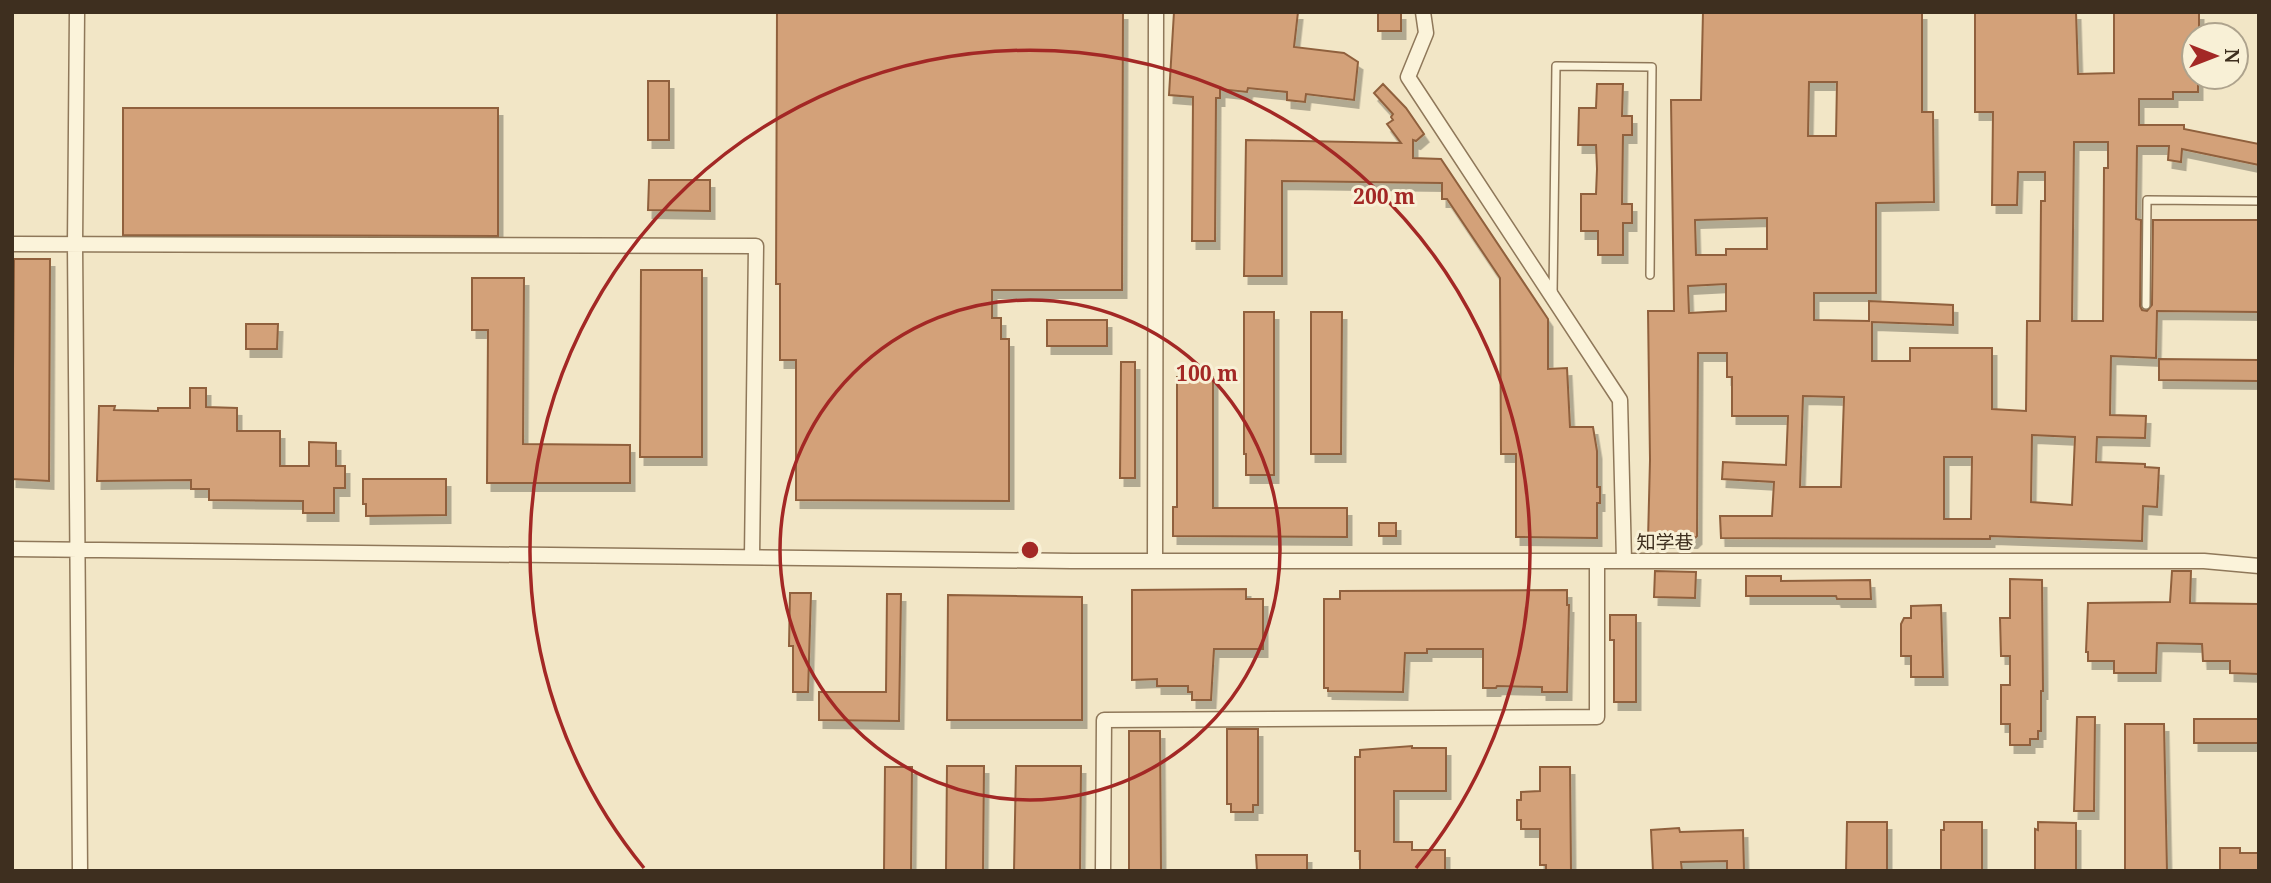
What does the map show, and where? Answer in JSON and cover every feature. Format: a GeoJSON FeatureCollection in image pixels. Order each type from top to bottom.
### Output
{"type":"FeatureCollection","features":[{"type":"Feature","properties":{"kind":"street"},"geometry":{"type":"LineString","coordinates":[[77,12],[75,244],[80,871]]}},
{"type":"Feature","properties":{"kind":"street"},"geometry":{"type":"LineString","coordinates":[[1155,561],[1156,12]]}},
{"type":"Feature","properties":{"kind":"street"},"geometry":{"type":"LineString","coordinates":[[1423,12],[1426,33],[1408,76],[1620,400],[1624,561]]}},
{"type":"Feature","properties":{"kind":"street"},"geometry":{"type":"LineString","coordinates":[[12,244],[756,246],[752,557]]}},
{"type":"Feature","properties":{"kind":"street","name":"知学巷"},"geometry":{"type":"LineString","coordinates":[[12,549],[1072,561],[2204,561],[2259,566]]}},
{"type":"Feature","properties":{"kind":"street"},"geometry":{"type":"LineString","coordinates":[[1103,871],[1104,720],[1597,718],[1597,561]]}},
{"type":"Feature","properties":{"kind":"lane"},"geometry":{"type":"LineString","coordinates":[[1553,298],[1556,66],[1652,67],[1650,275]]}},
{"type":"Feature","properties":{"kind":"lane"},"geometry":{"type":"LineString","coordinates":[[2146,305],[2147,200],[2259,201]]}},
{"type":"Feature","properties":{"kind":"building"},"geometry":{"type":"Polygon","coordinates":[[[777,12],[1123,12],[1122,290],[992,290],[992,318],[1001,318],[1001,339],[1009,339],[1009,501],[796,500],[796,360],[780,360],[780,284],[776,284],[777,12]]]}},
{"type":"Feature","properties":{"kind":"building"},"geometry":{"type":"Polygon","coordinates":[[[1174,12],[1298,12],[1294,47],[1344,53],[1358,62],[1354,100],[1306,94],[1305,102],[1287,100],[1287,92],[1248,88],[1247,92],[1220,89],[1220,98],[1216,98],[1215,241],[1192,241],[1193,97],[1169,95],[1174,12]]]}},
{"type":"Feature","properties":{"kind":"building"},"geometry":{"type":"Polygon","coordinates":[[[1378,12],[1401,12],[1401,31],[1378,31],[1378,12]]]}},
{"type":"Feature","properties":{"kind":"building"},"geometry":{"type":"Polygon","coordinates":[[[1703,12],[1922,12],[1922,112],[1933,112],[1934,202],[1876,203],[1876,293],[1814,293],[1814,320],[1869,321],[1869,301],[1953,305],[1953,325],[1872,322],[1872,361],[1910,361],[1910,348],[1992,348],[1992,409],[2026,411],[2027,321],[2040,321],[2041,201],[2045,201],[2045,172],[2018,172],[2017,205],[1992,205],[1993,112],[1975,112],[1975,12],[2076,12],[2078,74],[2114,73],[2114,12],[2199,12],[2199,21],[2180,21],[2180,91],[2198,92],[2173,92],[2173,99],[2139,99],[2139,125],[2184,125],[2184,129],[2259,144],[2259,165],[2182,149],[2181,162],[2168,160],[2169,146],[2137,146],[2136,219],[2141,220],[2140,306],[2147,311],[2152,305],[2153,220],[2259,220],[2259,312],[2157,311],[2156,358],[2111,356],[2110,415],[2146,416],[2145,438],[2097,437],[2096,462],[2145,464],[2145,467],[2159,468],[2157,507],[2143,506],[2142,541],[1990,536],[1990,539],[1721,538],[1720,516],[1772,516],[1774,482],[1722,479],[1723,462],[1786,465],[1788,416],[1732,416],[1732,377],[1727,377],[1727,353],[1698,353],[1697,536],[1693,540],[1648,540],[1648,311],[1674,311],[1671,100],[1701,100],[1703,12]],[[1809,82],[1808,136],[1836,136],[1837,82],[1809,82]],[[2074,142],[2072,321],[2103,321],[2104,168],[2108,168],[2108,142],[2074,142]],[[1767,218],[1695,220],[1696,255],[1726,255],[1726,249],[1767,249],[1767,218]],[[1726,284],[1688,286],[1689,313],[1726,311],[1726,284]],[[1803,396],[1800,487],[1841,487],[1844,397],[1803,396]],[[2032,435],[2031,502],[2072,505],[2075,437],[2032,435]],[[1944,457],[1944,519],[1971,519],[1972,457],[1944,457]]]}},
{"type":"Feature","properties":{"kind":"building"},"geometry":{"type":"Polygon","coordinates":[[[648,81],[669,81],[669,140],[648,140],[648,81]]]}},
{"type":"Feature","properties":{"kind":"building"},"geometry":{"type":"Polygon","coordinates":[[[1383,84],[1406,108],[1424,134],[1416,141],[1413,140],[1413,158],[1441,159],[1548,319],[1548,369],[1567,368],[1570,427],[1593,427],[1597,451],[1597,487],[1600,487],[1597,538],[1516,537],[1516,454],[1501,454],[1500,278],[1447,199],[1442,199],[1442,183],[1282,181],[1282,276],[1244,276],[1246,140],[1401,143],[1387,124],[1393,120],[1393,114],[1374,93],[1383,84]]]}},
{"type":"Feature","properties":{"kind":"building"},"geometry":{"type":"Polygon","coordinates":[[[1597,84],[1623,84],[1622,116],[1632,116],[1632,135],[1623,135],[1622,204],[1632,204],[1632,223],[1623,223],[1623,255],[1598,255],[1598,231],[1581,231],[1581,194],[1596,194],[1597,169],[1596,145],[1578,145],[1579,108],[1596,108],[1597,84]]]}},
{"type":"Feature","properties":{"kind":"building"},"geometry":{"type":"Polygon","coordinates":[[[123,108],[498,108],[498,236],[123,235],[123,108]]]}},
{"type":"Feature","properties":{"kind":"building"},"geometry":{"type":"Polygon","coordinates":[[[649,180],[710,180],[710,211],[648,210],[649,180]]]}},
{"type":"Feature","properties":{"kind":"building"},"geometry":{"type":"Polygon","coordinates":[[[14,259],[50,259],[49,481],[12,479],[14,259]]]}},
{"type":"Feature","properties":{"kind":"building"},"geometry":{"type":"Polygon","coordinates":[[[641,270],[702,270],[702,457],[640,457],[641,270]]]}},
{"type":"Feature","properties":{"kind":"building"},"geometry":{"type":"Polygon","coordinates":[[[472,278],[524,278],[523,444],[630,445],[630,483],[487,483],[488,330],[472,330],[472,278]]]}},
{"type":"Feature","properties":{"kind":"building"},"geometry":{"type":"Polygon","coordinates":[[[1244,312],[1274,312],[1274,475],[1246,475],[1244,312]]]}},
{"type":"Feature","properties":{"kind":"building"},"geometry":{"type":"Polygon","coordinates":[[[1311,312],[1342,312],[1341,454],[1311,454],[1311,312]]]}},
{"type":"Feature","properties":{"kind":"building"},"geometry":{"type":"Polygon","coordinates":[[[1047,320],[1107,320],[1107,346],[1047,346],[1047,320]]]}},
{"type":"Feature","properties":{"kind":"building"},"geometry":{"type":"Polygon","coordinates":[[[246,324],[278,324],[277,349],[246,349],[246,324]]]}},
{"type":"Feature","properties":{"kind":"building"},"geometry":{"type":"Polygon","coordinates":[[[2159,359],[2259,360],[2259,381],[2159,380],[2159,359]]]}},
{"type":"Feature","properties":{"kind":"building"},"geometry":{"type":"Polygon","coordinates":[[[1121,362],[1135,362],[1135,478],[1120,478],[1121,362]]]}},
{"type":"Feature","properties":{"kind":"building"},"geometry":{"type":"Polygon","coordinates":[[[1177,377],[1213,377],[1213,508],[1347,508],[1347,537],[1173,536],[1173,507],[1177,507],[1177,377]]]}},
{"type":"Feature","properties":{"kind":"building"},"geometry":{"type":"Polygon","coordinates":[[[190,388],[206,388],[206,407],[237,408],[237,431],[280,431],[280,466],[309,466],[309,442],[336,443],[336,466],[345,466],[345,488],[334,488],[334,513],[303,513],[303,501],[209,500],[209,489],[191,489],[191,480],[97,481],[99,406],[115,406],[114,410],[158,411],[158,408],[190,408],[190,388]]]}},
{"type":"Feature","properties":{"kind":"building"},"geometry":{"type":"Polygon","coordinates":[[[363,479],[446,479],[446,515],[366,516],[363,479]]]}},
{"type":"Feature","properties":{"kind":"building"},"geometry":{"type":"Polygon","coordinates":[[[1379,523],[1396,523],[1396,536],[1379,536],[1379,523]]]}},
{"type":"Feature","properties":{"kind":"building"},"geometry":{"type":"Polygon","coordinates":[[[1655,571],[1696,572],[1695,598],[1654,597],[1655,571]]]}},
{"type":"Feature","properties":{"kind":"building"},"geometry":{"type":"Polygon","coordinates":[[[2172,571],[2191,571],[2190,603],[2259,604],[2259,674],[2230,673],[2230,661],[2203,661],[2202,644],[2157,643],[2156,673],[2114,673],[2114,661],[2088,661],[2088,603],[2170,602],[2172,571]]]}},
{"type":"Feature","properties":{"kind":"building"},"geometry":{"type":"Polygon","coordinates":[[[1746,576],[1781,576],[1781,581],[1870,580],[1871,599],[1837,599],[1836,596],[1746,596],[1746,576]]]}},
{"type":"Feature","properties":{"kind":"building"},"geometry":{"type":"Polygon","coordinates":[[[2010,579],[2042,580],[2041,731],[2038,731],[2038,739],[2030,739],[2030,745],[2010,745],[2010,724],[2001,724],[2001,685],[2010,685],[2010,656],[2001,656],[2000,618],[2010,618],[2010,579]]]}},
{"type":"Feature","properties":{"kind":"building"},"geometry":{"type":"Polygon","coordinates":[[[1246,589],[1246,599],[1263,599],[1263,649],[1214,649],[1211,700],[1192,700],[1192,692],[1188,692],[1188,686],[1157,686],[1157,679],[1132,680],[1132,590],[1246,589]]]}},
{"type":"Feature","properties":{"kind":"building"},"geometry":{"type":"Polygon","coordinates":[[[1567,590],[1567,692],[1542,692],[1542,687],[1483,688],[1483,649],[1427,649],[1427,653],[1405,653],[1403,692],[1328,691],[1328,688],[1324,688],[1324,599],[1340,599],[1340,591],[1567,590]]]}},
{"type":"Feature","properties":{"kind":"building"},"geometry":{"type":"Polygon","coordinates":[[[790,593],[811,593],[808,692],[793,692],[793,646],[789,646],[790,593]]]}},
{"type":"Feature","properties":{"kind":"building"},"geometry":{"type":"Polygon","coordinates":[[[887,594],[901,594],[899,721],[819,720],[819,692],[886,692],[887,594]]]}},
{"type":"Feature","properties":{"kind":"building"},"geometry":{"type":"Polygon","coordinates":[[[948,595],[1082,597],[1082,720],[947,720],[948,595]]]}},
{"type":"Feature","properties":{"kind":"building"},"geometry":{"type":"Polygon","coordinates":[[[1941,605],[1943,677],[1911,677],[1911,656],[1901,656],[1901,624],[1904,618],[1911,618],[1911,606],[1941,605]]]}},
{"type":"Feature","properties":{"kind":"building"},"geometry":{"type":"Polygon","coordinates":[[[1610,615],[1636,615],[1636,702],[1614,702],[1614,640],[1610,640],[1610,615]]]}},
{"type":"Feature","properties":{"kind":"building"},"geometry":{"type":"Polygon","coordinates":[[[2077,717],[2095,717],[2094,811],[2074,811],[2077,717]]]}},
{"type":"Feature","properties":{"kind":"building"},"geometry":{"type":"Polygon","coordinates":[[[2194,719],[2259,719],[2259,743],[2194,743],[2194,719]]]}},
{"type":"Feature","properties":{"kind":"building"},"geometry":{"type":"Polygon","coordinates":[[[2125,724],[2164,724],[2167,871],[2125,871],[2125,724]]]}},
{"type":"Feature","properties":{"kind":"building"},"geometry":{"type":"Polygon","coordinates":[[[1227,729],[1258,729],[1258,805],[1253,805],[1253,812],[1231,812],[1231,804],[1227,804],[1227,729]]]}},
{"type":"Feature","properties":{"kind":"building"},"geometry":{"type":"Polygon","coordinates":[[[1129,731],[1160,731],[1161,870],[1129,871],[1129,731]]]}},
{"type":"Feature","properties":{"kind":"building"},"geometry":{"type":"Polygon","coordinates":[[[1412,746],[1446,748],[1446,791],[1394,791],[1394,842],[1412,842],[1412,850],[1445,850],[1445,871],[1360,871],[1360,851],[1355,851],[1355,757],[1360,757],[1360,750],[1412,746]]]}},
{"type":"Feature","properties":{"kind":"building"},"geometry":{"type":"Polygon","coordinates":[[[947,766],[984,766],[983,871],[946,871],[947,766]]]}},
{"type":"Feature","properties":{"kind":"building"},"geometry":{"type":"Polygon","coordinates":[[[1016,766],[1081,766],[1080,871],[1014,871],[1016,766]]]}},
{"type":"Feature","properties":{"kind":"building"},"geometry":{"type":"Polygon","coordinates":[[[885,767],[912,767],[911,871],[884,871],[885,767]]]}},
{"type":"Feature","properties":{"kind":"building"},"geometry":{"type":"Polygon","coordinates":[[[1540,767],[1570,767],[1571,871],[1546,871],[1546,865],[1540,865],[1540,829],[1521,829],[1521,820],[1517,820],[1517,800],[1521,800],[1521,792],[1540,791],[1540,767]]]}},
{"type":"Feature","properties":{"kind":"building"},"geometry":{"type":"Polygon","coordinates":[[[1847,822],[1887,822],[1887,870],[1846,871],[1847,822]]]}},
{"type":"Feature","properties":{"kind":"building"},"geometry":{"type":"Polygon","coordinates":[[[1944,822],[1982,822],[1982,870],[1941,871],[1941,830],[1944,830],[1944,822]]]}},
{"type":"Feature","properties":{"kind":"building"},"geometry":{"type":"Polygon","coordinates":[[[2038,822],[2076,823],[2076,870],[2035,871],[2035,829],[2038,830],[2038,822]]]}},
{"type":"Feature","properties":{"kind":"building"},"geometry":{"type":"Polygon","coordinates":[[[1679,828],[1680,832],[1743,830],[1744,871],[1727,871],[1727,861],[1681,862],[1682,871],[1653,871],[1651,830],[1679,828]]]}},
{"type":"Feature","properties":{"kind":"building"},"geometry":{"type":"Polygon","coordinates":[[[2220,848],[2240,848],[2240,853],[2259,853],[2259,871],[2220,871],[2220,848]]]}},
{"type":"Feature","properties":{"kind":"building"},"geometry":{"type":"Polygon","coordinates":[[[1256,855],[1307,855],[1307,871],[1257,871],[1256,855]]]}}]}
